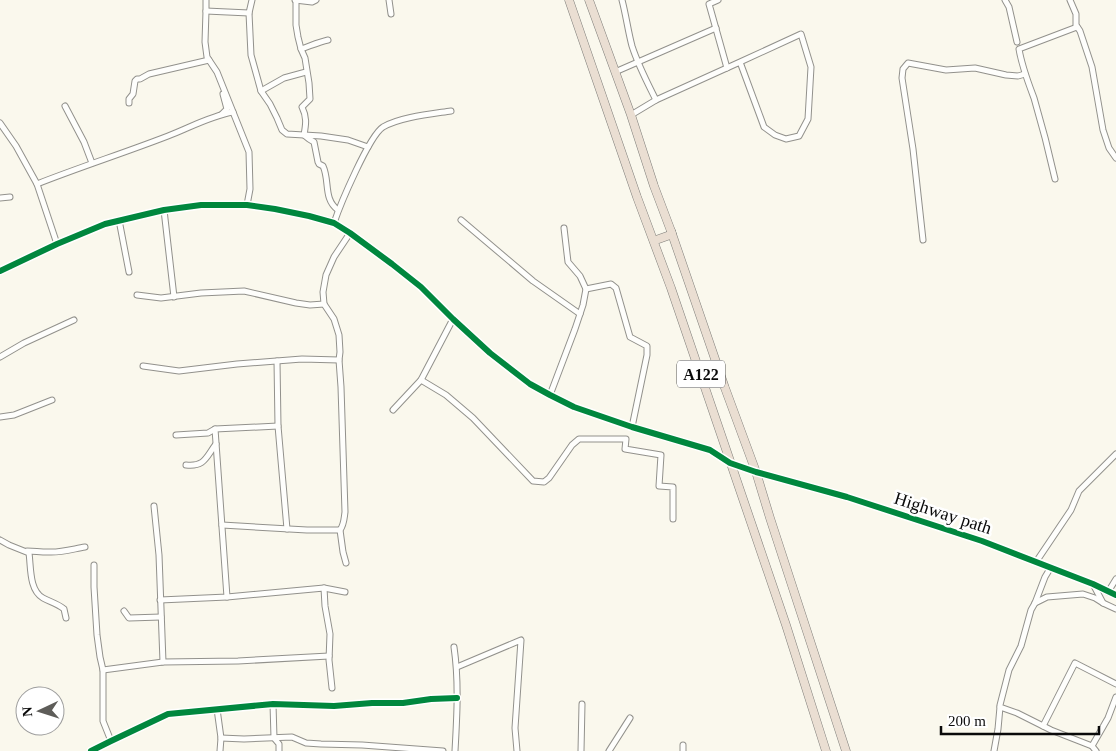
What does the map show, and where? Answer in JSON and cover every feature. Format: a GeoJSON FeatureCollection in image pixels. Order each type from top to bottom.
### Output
{"type":"FeatureCollection","features":[{"type":"Feature","properties":{"kind":"highway","name":"A122"},"geometry":{"type":"LineString","coordinates":[[569,0],[637,197],[671,288],[786,625],[826,751]]}},
{"type":"Feature","properties":{"kind":"highway","name":"A122"},"geometry":{"type":"LineString","coordinates":[[589,0],[756,472],[846,751]]}},
{"type":"Feature","properties":{"kind":"highway"},"geometry":{"type":"LineString","coordinates":[[654,241],[669,236],[672,234],[671,231]]}},
{"type":"Feature","properties":{"kind":"street"},"geometry":{"type":"LineString","coordinates":[[206,0],[206,50],[209,60],[217,72],[249,152],[250,189],[247,205]]}},
{"type":"Feature","properties":{"kind":"street"},"geometry":{"type":"LineString","coordinates":[[252,0],[248,13],[251,55],[261,91],[270,104],[284,133],[348,140],[368,147]]}},
{"type":"Feature","properties":{"kind":"street"},"geometry":{"type":"LineString","coordinates":[[304,135],[306,117],[302,107],[310,100],[309,84],[305,58],[296,24],[295,0],[312,2],[316,0]]}},
{"type":"Feature","properties":{"kind":"street"},"geometry":{"type":"LineString","coordinates":[[389,0],[391,14]]}},
{"type":"Feature","properties":{"kind":"street"},"geometry":{"type":"LineString","coordinates":[[622,0],[631,43],[638,63],[656,100]]}},
{"type":"Feature","properties":{"kind":"street"},"geometry":{"type":"LineString","coordinates":[[718,0],[709,2],[727,68]]}},
{"type":"Feature","properties":{"kind":"street"},"geometry":{"type":"LineString","coordinates":[[1005,0],[1009,7],[1017,42]]}},
{"type":"Feature","properties":{"kind":"street"},"geometry":{"type":"LineString","coordinates":[[1070,0],[1076,14],[1076,25],[1080,31],[1092,67],[1103,130],[1109,148],[1116,158]]}},
{"type":"Feature","properties":{"kind":"street"},"geometry":{"type":"LineString","coordinates":[[206,11],[248,13]]}},
{"type":"Feature","properties":{"kind":"street"},"geometry":{"type":"LineString","coordinates":[[1055,178],[1050,153],[1022,66],[1019,50],[1077,27]]}},
{"type":"Feature","properties":{"kind":"street"},"geometry":{"type":"LineString","coordinates":[[615,72],[716,28]]}},
{"type":"Feature","properties":{"kind":"street"},"geometry":{"type":"LineString","coordinates":[[631,115],[656,100],[801,34],[811,67],[808,119],[799,136],[786,139],[775,135],[764,127],[740,62]]}},
{"type":"Feature","properties":{"kind":"street"},"geometry":{"type":"LineString","coordinates":[[301,48],[328,40]]}},
{"type":"Feature","properties":{"kind":"street"},"geometry":{"type":"LineString","coordinates":[[129,103],[137,79],[150,74],[209,60]]}},
{"type":"Feature","properties":{"kind":"street"},"geometry":{"type":"LineString","coordinates":[[923,240],[913,149],[902,78],[903,69],[908,64],[912,64],[946,70],[975,68],[1006,75],[1018,76],[1025,74]]}},
{"type":"Feature","properties":{"kind":"street"},"geometry":{"type":"LineString","coordinates":[[217,72],[227,109],[222,114]]}},
{"type":"Feature","properties":{"kind":"street"},"geometry":{"type":"LineString","coordinates":[[261,91],[284,78],[306,72]]}},
{"type":"Feature","properties":{"kind":"street"},"geometry":{"type":"LineString","coordinates":[[65,106],[84,142],[92,163]]}},
{"type":"Feature","properties":{"kind":"street"},"geometry":{"type":"LineString","coordinates":[[334,223],[338,210],[368,147],[381,129],[390,124],[451,110]]}},
{"type":"Feature","properties":{"kind":"street"},"geometry":{"type":"LineString","coordinates":[[37,184],[122,154],[222,114],[233,112]]}},
{"type":"Feature","properties":{"kind":"street"},"geometry":{"type":"LineString","coordinates":[[0,123],[16,146],[37,184],[57,244]]}},
{"type":"Feature","properties":{"kind":"street"},"geometry":{"type":"LineString","coordinates":[[304,135],[314,142],[318,162],[326,172],[328,192],[332,206],[338,210]]}},
{"type":"Feature","properties":{"kind":"street"},"geometry":{"type":"LineString","coordinates":[[0,198],[10,197]]}},
{"type":"Feature","properties":{"kind":"street","name":"Highway path"},"geometry":{"type":"LineString","coordinates":[[0,271],[105,224],[164,210],[201,206],[247,205],[293,212],[334,223],[421,287],[452,319],[490,353],[530,384],[574,407],[632,427],[710,450],[730,462],[756,472],[847,497],[982,541],[1093,584],[1116,595]]}},
{"type":"Feature","properties":{"kind":"street"},"geometry":{"type":"LineString","coordinates":[[164,210],[174,297]]}},
{"type":"Feature","properties":{"kind":"street"},"geometry":{"type":"LineString","coordinates":[[119,220],[130,272]]}},
{"type":"Feature","properties":{"kind":"street"},"geometry":{"type":"LineString","coordinates":[[461,220],[533,281],[580,314]]}},
{"type":"Feature","properties":{"kind":"street"},"geometry":{"type":"LineString","coordinates":[[550,395],[580,314],[586,289],[580,276],[568,262],[564,228]]}},
{"type":"Feature","properties":{"kind":"street"},"geometry":{"type":"LineString","coordinates":[[346,563],[340,530],[345,512],[339,335],[334,319],[324,304],[323,292],[326,275],[334,257],[350,233]]}},
{"type":"Feature","properties":{"kind":"street"},"geometry":{"type":"LineString","coordinates":[[586,289],[611,284],[616,288],[630,338],[648,346],[632,427]]}},
{"type":"Feature","properties":{"kind":"street"},"geometry":{"type":"LineString","coordinates":[[136,295],[153,298],[201,293],[244,292],[296,303],[324,304]]}},
{"type":"Feature","properties":{"kind":"street"},"geometry":{"type":"LineString","coordinates":[[393,410],[421,380],[452,319]]}},
{"type":"Feature","properties":{"kind":"street"},"geometry":{"type":"LineString","coordinates":[[0,357],[24,343],[74,320]]}},
{"type":"Feature","properties":{"kind":"street"},"geometry":{"type":"LineString","coordinates":[[143,366],[179,371],[302,359],[339,360]]}},
{"type":"Feature","properties":{"kind":"street"},"geometry":{"type":"LineString","coordinates":[[277,361],[278,426],[288,529]]}},
{"type":"Feature","properties":{"kind":"street"},"geometry":{"type":"LineString","coordinates":[[421,380],[446,395],[473,418],[534,481],[544,482],[549,478],[579,439],[626,439],[625,449],[661,455],[659,486],[673,487],[673,519]]}},
{"type":"Feature","properties":{"kind":"street"},"geometry":{"type":"LineString","coordinates":[[0,417],[14,415],[52,400]]}},
{"type":"Feature","properties":{"kind":"street"},"geometry":{"type":"LineString","coordinates":[[176,435],[208,433],[215,429],[278,426]]}},
{"type":"Feature","properties":{"kind":"street"},"geometry":{"type":"LineString","coordinates":[[215,429],[227,597]]}},
{"type":"Feature","properties":{"kind":"street"},"geometry":{"type":"LineString","coordinates":[[186,465],[194,466],[204,462],[216,444]]}},
{"type":"Feature","properties":{"kind":"street"},"geometry":{"type":"LineString","coordinates":[[1036,562],[1071,510],[1079,491],[1116,454]]}},
{"type":"Feature","properties":{"kind":"street"},"geometry":{"type":"LineString","coordinates":[[154,506],[159,555],[163,662]]}},
{"type":"Feature","properties":{"kind":"street"},"geometry":{"type":"LineString","coordinates":[[222,525],[340,530]]}},
{"type":"Feature","properties":{"kind":"street"},"geometry":{"type":"LineString","coordinates":[[0,540],[9,546],[25,551],[38,550],[48,552],[70,550],[85,546]]}},
{"type":"Feature","properties":{"kind":"street"},"geometry":{"type":"LineString","coordinates":[[25,551],[29,553],[32,583],[36,593],[64,609],[66,618]]}},
{"type":"Feature","properties":{"kind":"street"},"geometry":{"type":"LineString","coordinates":[[94,565],[97,635],[103,670],[103,721],[110,741]]}},
{"type":"Feature","properties":{"kind":"street"},"geometry":{"type":"LineString","coordinates":[[994,751],[1000,701],[1010,670],[1022,646],[1031,610],[1045,577],[1051,568]]}},
{"type":"Feature","properties":{"kind":"street"},"geometry":{"type":"LineString","coordinates":[[1108,592],[1116,579]]}},
{"type":"Feature","properties":{"kind":"street"},"geometry":{"type":"LineString","coordinates":[[1093,584],[1103,603]]}},
{"type":"Feature","properties":{"kind":"street"},"geometry":{"type":"LineString","coordinates":[[160,600],[227,597],[324,588],[345,592]]}},
{"type":"Feature","properties":{"kind":"street"},"geometry":{"type":"LineString","coordinates":[[324,588],[330,634],[332,688]]}},
{"type":"Feature","properties":{"kind":"street"},"geometry":{"type":"LineString","coordinates":[[1035,603],[1047,597],[1083,594],[1116,609]]}},
{"type":"Feature","properties":{"kind":"street"},"geometry":{"type":"LineString","coordinates":[[124,611],[129,618],[161,617]]}},
{"type":"Feature","properties":{"kind":"street"},"geometry":{"type":"LineString","coordinates":[[457,667],[521,640],[516,718],[517,751]]}},
{"type":"Feature","properties":{"kind":"street"},"geometry":{"type":"LineString","coordinates":[[454,647],[457,667],[455,751]]}},
{"type":"Feature","properties":{"kind":"street"},"geometry":{"type":"LineString","coordinates":[[103,670],[163,662],[330,656]]}},
{"type":"Feature","properties":{"kind":"street"},"geometry":{"type":"LineString","coordinates":[[1043,726],[1075,663],[1116,684]]}},
{"type":"Feature","properties":{"kind":"street"},"geometry":{"type":"LineString","coordinates":[[1000,707],[1094,748],[1116,697]]}},
{"type":"Feature","properties":{"kind":"street"},"geometry":{"type":"LineString","coordinates":[[91,751],[168,714],[273,704],[334,706],[372,703],[403,704],[431,699],[457,698]]}},
{"type":"Feature","properties":{"kind":"street"},"geometry":{"type":"LineString","coordinates":[[273,704],[274,738],[279,744],[279,751]]}},
{"type":"Feature","properties":{"kind":"street"},"geometry":{"type":"LineString","coordinates":[[581,751],[582,704]]}},
{"type":"Feature","properties":{"kind":"street"},"geometry":{"type":"LineString","coordinates":[[217,709],[221,738],[220,751]]}},
{"type":"Feature","properties":{"kind":"street"},"geometry":{"type":"LineString","coordinates":[[609,751],[630,718]]}},
{"type":"Feature","properties":{"kind":"street"},"geometry":{"type":"LineString","coordinates":[[221,738],[292,738],[306,743],[443,751]]}},
{"type":"Feature","properties":{"kind":"cycle path"},"geometry":{"type":"LineString","coordinates":[[0,271],[105,224],[164,210],[201,205],[247,205],[309,216],[334,223],[421,287],[490,353],[530,384],[574,407],[632,427],[710,450],[730,463],[756,472],[847,497],[982,541],[1093,584],[1116,595]]}},
{"type":"Feature","properties":{"kind":"cycle path"},"geometry":{"type":"LineString","coordinates":[[91,751],[168,714],[273,704],[334,706],[457,698]]}}]}
